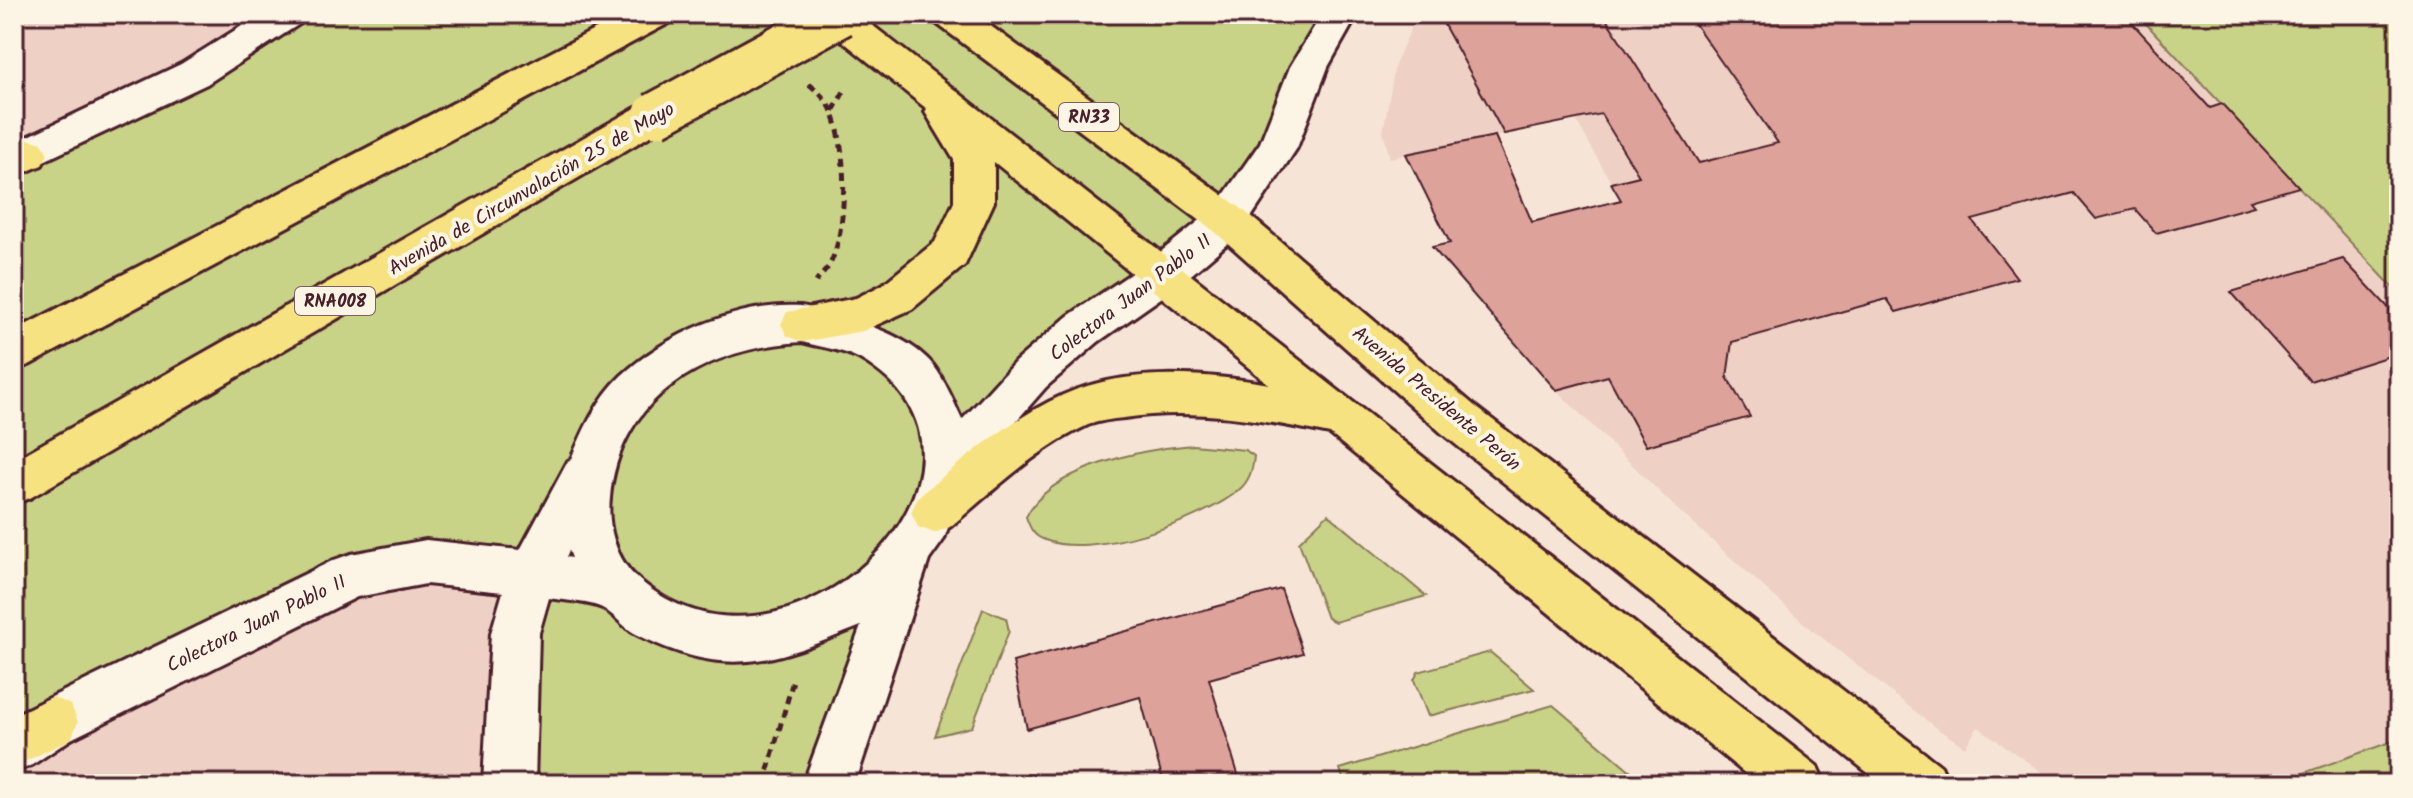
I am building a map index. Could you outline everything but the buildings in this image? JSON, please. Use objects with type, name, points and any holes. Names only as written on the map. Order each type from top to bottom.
[{"type":"main road","points":[[19,159],[194,74],[288,14]]},
{"type":"main road","points":[[14,352],[656,14]]},
{"type":"main road","points":[[833,14],[1799,784]]},
{"type":"main road","name":"Avenida de Circunvalación 25 de Mayo","points":[[14,484],[655,115],[841,14]]},
{"type":"main road","name":"Avenida Presidente Perón","points":[[949,14],[1228,220],[1460,421],[1923,784]]},
{"type":"main road","name":"Colectora Juan Pablo II","points":[[929,516],[980,430],[1031,374],[1083,329],[1163,274],[1228,220],[1277,148],[1309,67],[1340,14]]},
{"type":"main road","points":[[509,784],[515,633],[533,573],[610,423],[638,388],[674,359],[701,345],[759,326],[802,324],[863,314],[897,297],[950,253],[974,202],[974,159],[933,93]]},
{"type":"main road","points":[[802,324],[839,328],[872,341],[900,359],[923,383],[938,413],[945,446],[929,516],[829,784]]},
{"type":"main road","points":[[591,463],[584,506],[590,549],[610,587],[638,613],[675,631],[717,640],[762,639],[807,628],[847,610],[882,584],[929,516],[1016,448],[1081,408],[1151,393],[1210,395],[1236,396],[1342,418]]},
{"type":"main road","name":"Colectora Juan Pablo II","points":[[27,737],[351,576],[426,562],[533,573],[610,587]]},
{"type":"path","points":[[759,326],[806,294],[831,262],[843,184],[832,112],[821,94],[809,84]]},
{"type":"path","points":[[832,112],[846,88]]},
{"type":"path","points":[[764,784],[807,628]]},
{"type":"shaded area","points":[[14,14],[288,14],[14,160]]},
{"type":"shaded area","points":[[1417,14],[2137,14],[2399,294],[2399,739],[2273,784],[2050,784],[2040,771],[1978,727],[1965,747],[1936,728],[1806,625],[1679,511],[1556,390],[1432,247],[1620,199],[1576,120],[1390,158],[1383,132],[1395,65]]},
{"type":"shaded area","points":[[533,573],[509,784],[14,784],[14,747],[351,576]]},
{"type":"green space","points":[[288,14],[1340,14],[1277,148],[980,430],[829,784],[509,784],[532,573],[426,562],[14,747],[14,160]]},
{"type":"green space","points":[[2137,14],[2399,14],[2399,294]]},
{"type":"green space","points":[[1193,445],[1245,450],[1254,456],[1246,482],[1223,501],[1201,513],[1146,534],[1117,541],[1065,545],[1041,538],[1031,528],[1026,517],[1038,500],[1076,473],[1125,456]]},
{"type":"green space","points":[[1328,514],[1426,596],[1335,622],[1327,618],[1299,542]]},
{"type":"green space","points":[[983,609],[1006,618],[1009,631],[972,727],[935,736]]},
{"type":"green space","points":[[1490,652],[1534,689],[1428,716],[1414,680],[1418,672]]},
{"type":"green space","points":[[1553,705],[1646,784],[1345,784],[1340,769]]},
{"type":"green space","points":[[2399,739],[2399,784],[2273,784]]}]
